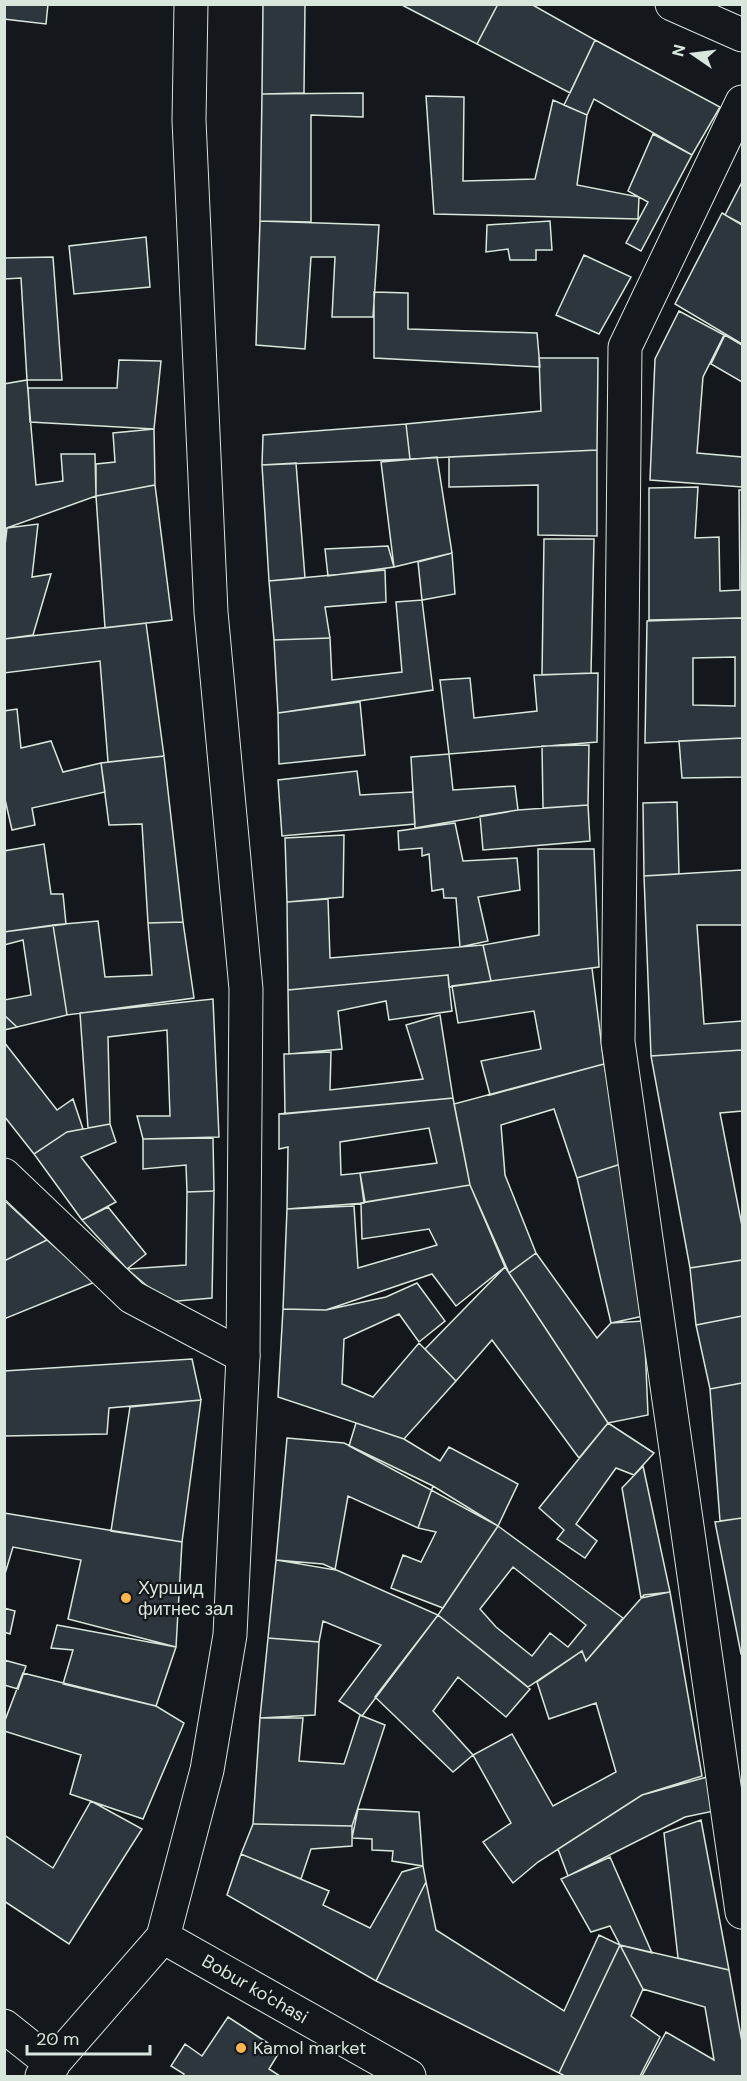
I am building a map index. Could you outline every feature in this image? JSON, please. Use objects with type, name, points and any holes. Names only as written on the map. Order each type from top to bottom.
[{"type":"street","points":[[4,2026],[47,2070],[163,1937],[207,1770],[230,1635],[243,1356],[246,989],[211,612],[189,120],[191,4]]},
{"type":"street","points":[[672,4],[742,35]]},
{"type":"street","points":[[742,102],[625,347],[618,1042],[742,1912]]},
{"type":"street","points":[[4,1175],[132,1297],[243,1356]]},
{"type":"street","name":"Bobur ko'chasi","points":[[163,1937],[409,2076]]},
{"type":"building","points":[[4,4],[48,4],[46,24],[4,19]]},
{"type":"building","points":[[263,4],[305,4],[304,93],[262,94]]},
{"type":"building","points":[[400,4],[498,4],[477,44]]},
{"type":"building","points":[[498,4],[531,4],[595,40],[570,93],[477,44]]},
{"type":"building","points":[[595,40],[720,107],[692,155],[594,99],[587,115],[564,105]]},
{"type":"building","points":[[363,93],[363,117],[311,115],[311,222],[260,221],[262,94]]},
{"type":"building","points":[[426,96],[464,97],[463,181],[535,179],[553,100],[587,115],[577,185],[639,197],[638,219],[434,214]]},
{"type":"building","points":[[653,134],[692,155],[641,251],[626,243],[648,202],[628,191]]},
{"type":"building","points":[[742,182],[742,224],[725,215]]},
{"type":"building","points":[[722,213],[742,225],[742,344],[675,304]]},
{"type":"building","points":[[260,221],[379,225],[373,317],[332,317],[335,257],[311,257],[305,349],[256,345]]},
{"type":"building","points":[[550,221],[552,250],[536,250],[536,260],[510,260],[508,249],[486,252],[487,225]]},
{"type":"building","points":[[146,237],[150,287],[74,294],[69,246]]},
{"type":"building","points":[[584,255],[631,277],[599,334],[556,315]]},
{"type":"building","points":[[53,257],[62,380],[27,380],[21,278],[4,279],[4,258]]},
{"type":"building","points":[[374,292],[408,293],[408,329],[537,333],[540,367],[374,358]]},
{"type":"building","points":[[679,311],[724,335],[703,377],[697,453],[742,457],[742,487],[650,480],[655,359]]},
{"type":"building","points":[[725,335],[742,345],[742,382],[711,364]]},
{"type":"building","points":[[539,358],[598,358],[597,450],[410,459],[406,424],[541,411]]},
{"type":"building","points":[[119,360],[161,361],[154,429],[30,422],[28,388],[117,388]]},
{"type":"building","points":[[27,380],[36,485],[63,481],[61,454],[95,454],[96,496],[4,529],[4,384]]},
{"type":"building","points":[[406,424],[410,459],[262,465],[263,435]]},
{"type":"building","points":[[154,429],[155,485],[96,496],[96,464],[115,462],[113,433]]},
{"type":"building","points":[[597,450],[597,536],[538,535],[538,485],[449,487],[449,457]]},
{"type":"building","points":[[437,457],[452,553],[394,567],[381,462]]},
{"type":"building","points":[[296,463],[305,578],[269,581],[262,465]]},
{"type":"building","points":[[155,485],[172,620],[105,628],[96,496]]},
{"type":"building","points":[[698,487],[695,538],[719,537],[720,591],[740,590],[739,490],[742,490],[742,618],[649,620],[649,488]]},
{"type":"building","points":[[38,524],[32,577],[51,574],[33,635],[4,639],[4,554],[7,528]]},
{"type":"building","points":[[544,539],[594,539],[591,673],[542,675]]},
{"type":"building","points":[[388,546],[394,567],[328,576],[325,549]]},
{"type":"building","points":[[452,553],[455,594],[422,600],[418,562]]},
{"type":"building","points":[[385,570],[386,602],[325,607],[330,638],[274,640],[269,581]]},
{"type":"building","points":[[422,600],[433,690],[278,713],[274,640],[330,638],[332,680],[402,672],[396,602]]},
{"type":"building","points":[[742,618],[742,738],[645,743],[647,621]],"holes":[[[735,657],[735,706],[693,705],[693,658]]]},
{"type":"building","points":[[146,623],[164,756],[108,762],[100,661],[4,673],[4,639]]},
{"type":"building","points":[[598,673],[597,742],[449,754],[440,680],[470,678],[474,718],[537,711],[534,675]]},
{"type":"building","points":[[360,702],[365,755],[279,764],[278,713]]},
{"type":"building","points":[[17,709],[21,748],[51,741],[63,772],[101,763],[105,792],[32,808],[35,825],[12,830],[4,795],[4,711]]},
{"type":"building","points":[[742,738],[742,777],[682,778],[679,741]]},
{"type":"building","points":[[589,745],[588,805],[543,808],[542,746]]},
{"type":"building","points":[[449,754],[453,790],[515,786],[518,810],[415,828],[411,757]]},
{"type":"building","points":[[164,756],[183,922],[148,923],[142,824],[109,825],[101,763]]},
{"type":"building","points":[[357,771],[360,795],[413,792],[415,824],[282,836],[278,780]]},
{"type":"building","points":[[677,802],[679,874],[644,876],[643,803]]},
{"type":"building","points":[[588,805],[590,841],[483,850],[480,816],[518,810]]},
{"type":"building","points":[[455,823],[463,861],[517,858],[520,890],[478,897],[488,941],[460,947],[456,898],[444,898],[443,889],[432,891],[429,854],[422,856],[422,848],[399,850],[398,831]]},
{"type":"building","points":[[344,835],[343,897],[287,902],[285,838]]},
{"type":"building","points":[[44,844],[51,894],[63,894],[66,924],[4,932],[4,851]]},
{"type":"building","points":[[538,849],[594,849],[599,967],[491,981],[483,945],[539,935]]},
{"type":"building","points":[[742,870],[742,925],[697,925],[704,1024],[742,1021],[742,1050],[651,1056],[644,876]]},
{"type":"building","points":[[328,899],[330,958],[483,945],[491,981],[449,987],[448,975],[288,990],[287,902]]},
{"type":"building","points":[[98,921],[105,977],[152,975],[148,923],[183,922],[194,998],[67,1015],[53,925]]},
{"type":"building","points":[[53,925],[67,1015],[17,1027],[4,1015],[4,1000],[31,995],[23,940],[4,945],[4,932]]},
{"type":"building","points":[[592,968],[604,1064],[490,1095],[481,1061],[541,1049],[534,1011],[458,1023],[452,986]]},
{"type":"building","points":[[448,975],[452,1011],[389,1020],[386,1001],[338,1011],[342,1049],[289,1054],[288,990]]},
{"type":"building","points":[[213,999],[219,1137],[143,1139],[137,1116],[170,1116],[167,1030],[108,1037],[110,1124],[88,1128],[80,1013]]},
{"type":"building","points":[[4,1015],[17,1027],[4,1030]]},
{"type":"building","points":[[440,1015],[453,1098],[285,1114],[284,1054],[331,1052],[330,1090],[423,1079],[406,1025]]},
{"type":"building","points":[[4,1042],[57,1110],[73,1099],[83,1129],[67,1132],[34,1154],[4,1116]]},
{"type":"building","points":[[742,1050],[742,1111],[720,1113],[742,1226],[742,1260],[690,1268],[651,1056]]},
{"type":"building","points":[[604,1064],[624,1163],[577,1178],[554,1109],[501,1125],[505,1175],[536,1253],[509,1273],[470,1185],[454,1104]]},
{"type":"building","points":[[453,1098],[470,1185],[365,1202],[360,1173],[364,1203],[287,1209],[288,1147],[279,1149],[279,1114]],"holes":[[[429,1128],[437,1163],[341,1175],[340,1142]]]},
{"type":"building","points":[[110,1124],[116,1142],[81,1157],[116,1202],[82,1220],[34,1154],[67,1132]]},
{"type":"building","points":[[213,1138],[214,1191],[187,1192],[186,1165],[143,1169],[143,1139]]},
{"type":"building","points":[[624,1163],[653,1314],[611,1323],[577,1178]]},
{"type":"building","points":[[470,1185],[505,1267],[456,1306],[432,1274],[326,1310],[283,1309],[287,1209],[354,1206],[358,1268],[437,1245],[429,1229],[362,1239],[361,1203]]},
{"type":"building","points":[[214,1191],[212,1298],[166,1302],[127,1269],[186,1265],[187,1192]]},
{"type":"building","points":[[4,1200],[47,1240],[4,1261]]},
{"type":"building","points":[[108,1207],[146,1254],[127,1269],[82,1220]]},
{"type":"building","points":[[47,1240],[95,1282],[4,1319],[4,1261]]},
{"type":"building","points":[[536,1253],[597,1338],[611,1323],[644,1321],[648,1415],[608,1423],[509,1273]]},
{"type":"building","points":[[742,1260],[742,1316],[696,1325],[690,1268]]},
{"type":"building","points":[[505,1267],[608,1423],[579,1458],[492,1340],[456,1381],[425,1349]]},
{"type":"building","points":[[417,1283],[445,1321],[419,1342],[399,1314],[344,1339],[342,1384],[373,1397],[419,1343],[456,1381],[404,1439],[278,1397],[283,1309],[326,1310],[386,1297]]},
{"type":"building","points":[[742,1316],[742,1383],[710,1389],[696,1325]]},
{"type":"building","points":[[192,1359],[201,1400],[109,1408],[107,1434],[4,1436],[4,1371]]},
{"type":"building","points":[[742,1383],[742,1518],[720,1521],[710,1389]]},
{"type":"building","points":[[201,1400],[182,1542],[111,1531],[130,1407]]},
{"type":"building","points":[[356,1423],[404,1439],[440,1461],[449,1447],[518,1484],[498,1526],[349,1446]]},
{"type":"building","points":[[608,1423],[654,1453],[634,1475],[616,1468],[576,1524],[597,1541],[585,1558],[557,1539],[564,1530],[539,1508]]},
{"type":"building","points":[[287,1438],[344,1443],[433,1486],[418,1528],[348,1496],[335,1570],[276,1560]]},
{"type":"building","points":[[643,1466],[670,1592],[641,1598],[622,1488]]},
{"type":"building","points":[[433,1486],[498,1526],[443,1608],[391,1588],[403,1555],[421,1562],[436,1532],[418,1528]]},
{"type":"building","name":"Хуршид фитнес зал","points":[[4,1513],[182,1542],[176,1647],[68,1619],[81,1560],[13,1547],[4,1577]]},
{"type":"building","points":[[742,1518],[742,1654],[741,1654],[715,1522]]},
{"type":"building","points":[[498,1526],[623,1618],[586,1661],[582,1651],[528,1687],[438,1615]],"holes":[[[513,1567],[586,1625],[568,1647],[550,1633],[532,1656],[496,1627],[480,1609]]]},
{"type":"building","points":[[276,1560],[323,1564],[438,1615],[362,1716],[339,1701],[381,1645],[323,1621],[319,1642],[268,1638]]},
{"type":"building","points":[[670,1592],[702,1776],[642,1795],[538,1862],[513,1883],[483,1842],[511,1823],[473,1755],[512,1734],[553,1806],[616,1772],[596,1703],[549,1719],[537,1682],[582,1651],[586,1661],[644,1595]]},
{"type":"building","points":[[4,1608],[15,1611],[10,1634],[4,1632]]},
{"type":"building","points":[[438,1615],[530,1689],[506,1717],[458,1677],[433,1711],[473,1755],[453,1772],[375,1697]]},
{"type":"building","points":[[57,1625],[176,1647],[156,1706],[63,1684],[73,1650],[51,1648]]},
{"type":"building","points":[[268,1638],[319,1642],[315,1715],[260,1718]]},
{"type":"building","points":[[4,1660],[26,1666],[18,1689],[4,1685]]},
{"type":"building","points":[[23,1673],[156,1706],[184,1723],[143,1819],[70,1794],[81,1755],[4,1731],[4,1723]]},
{"type":"building","points":[[360,1715],[385,1725],[352,1826],[253,1824],[260,1718],[303,1718],[299,1761],[344,1764]]},
{"type":"building","points":[[707,1777],[714,1811],[685,1817],[568,1876],[558,1849],[642,1795]]},
{"type":"building","points":[[91,1801],[142,1829],[69,1944],[4,1901],[4,1835],[53,1868]]},
{"type":"building","points":[[358,1809],[419,1812],[423,1866],[392,1861],[393,1851],[372,1850],[372,1839],[352,1838]]},
{"type":"building","points":[[701,1820],[729,1970],[678,1958],[664,1833]]},
{"type":"building","points":[[253,1824],[352,1826],[352,1846],[311,1849],[301,1879],[241,1854]]},
{"type":"building","points":[[241,1854],[329,1891],[323,1905],[370,1928],[402,1872],[423,1866],[426,1882],[376,1981],[227,1895]]},
{"type":"building","points":[[610,1857],[652,1953],[620,1945],[610,1926],[591,1932],[561,1879]]},
{"type":"building","points":[[426,1882],[436,1930],[564,2011],[599,1935],[620,1945],[559,2073],[376,1981]]},
{"type":"building","points":[[620,1945],[729,1970],[742,2042],[742,2076],[642,2076],[666,2032],[714,2060],[705,2007],[643,1989]]},
{"type":"building","points":[[620,1945],[643,1989],[631,2016],[660,2037],[640,2076],[565,2076],[559,2073]]},
{"type":"building","name":"Kamol market","points":[[228,2017],[280,2051],[269,2069],[280,2076],[183,2076],[184,2074],[171,2066],[185,2044],[202,2056]]},
{"type":"place","name":"Хуршид фитнес зал","points":[[126,1598]]},
{"type":"place","name":"Kamol market","points":[[241,2048]]}]
